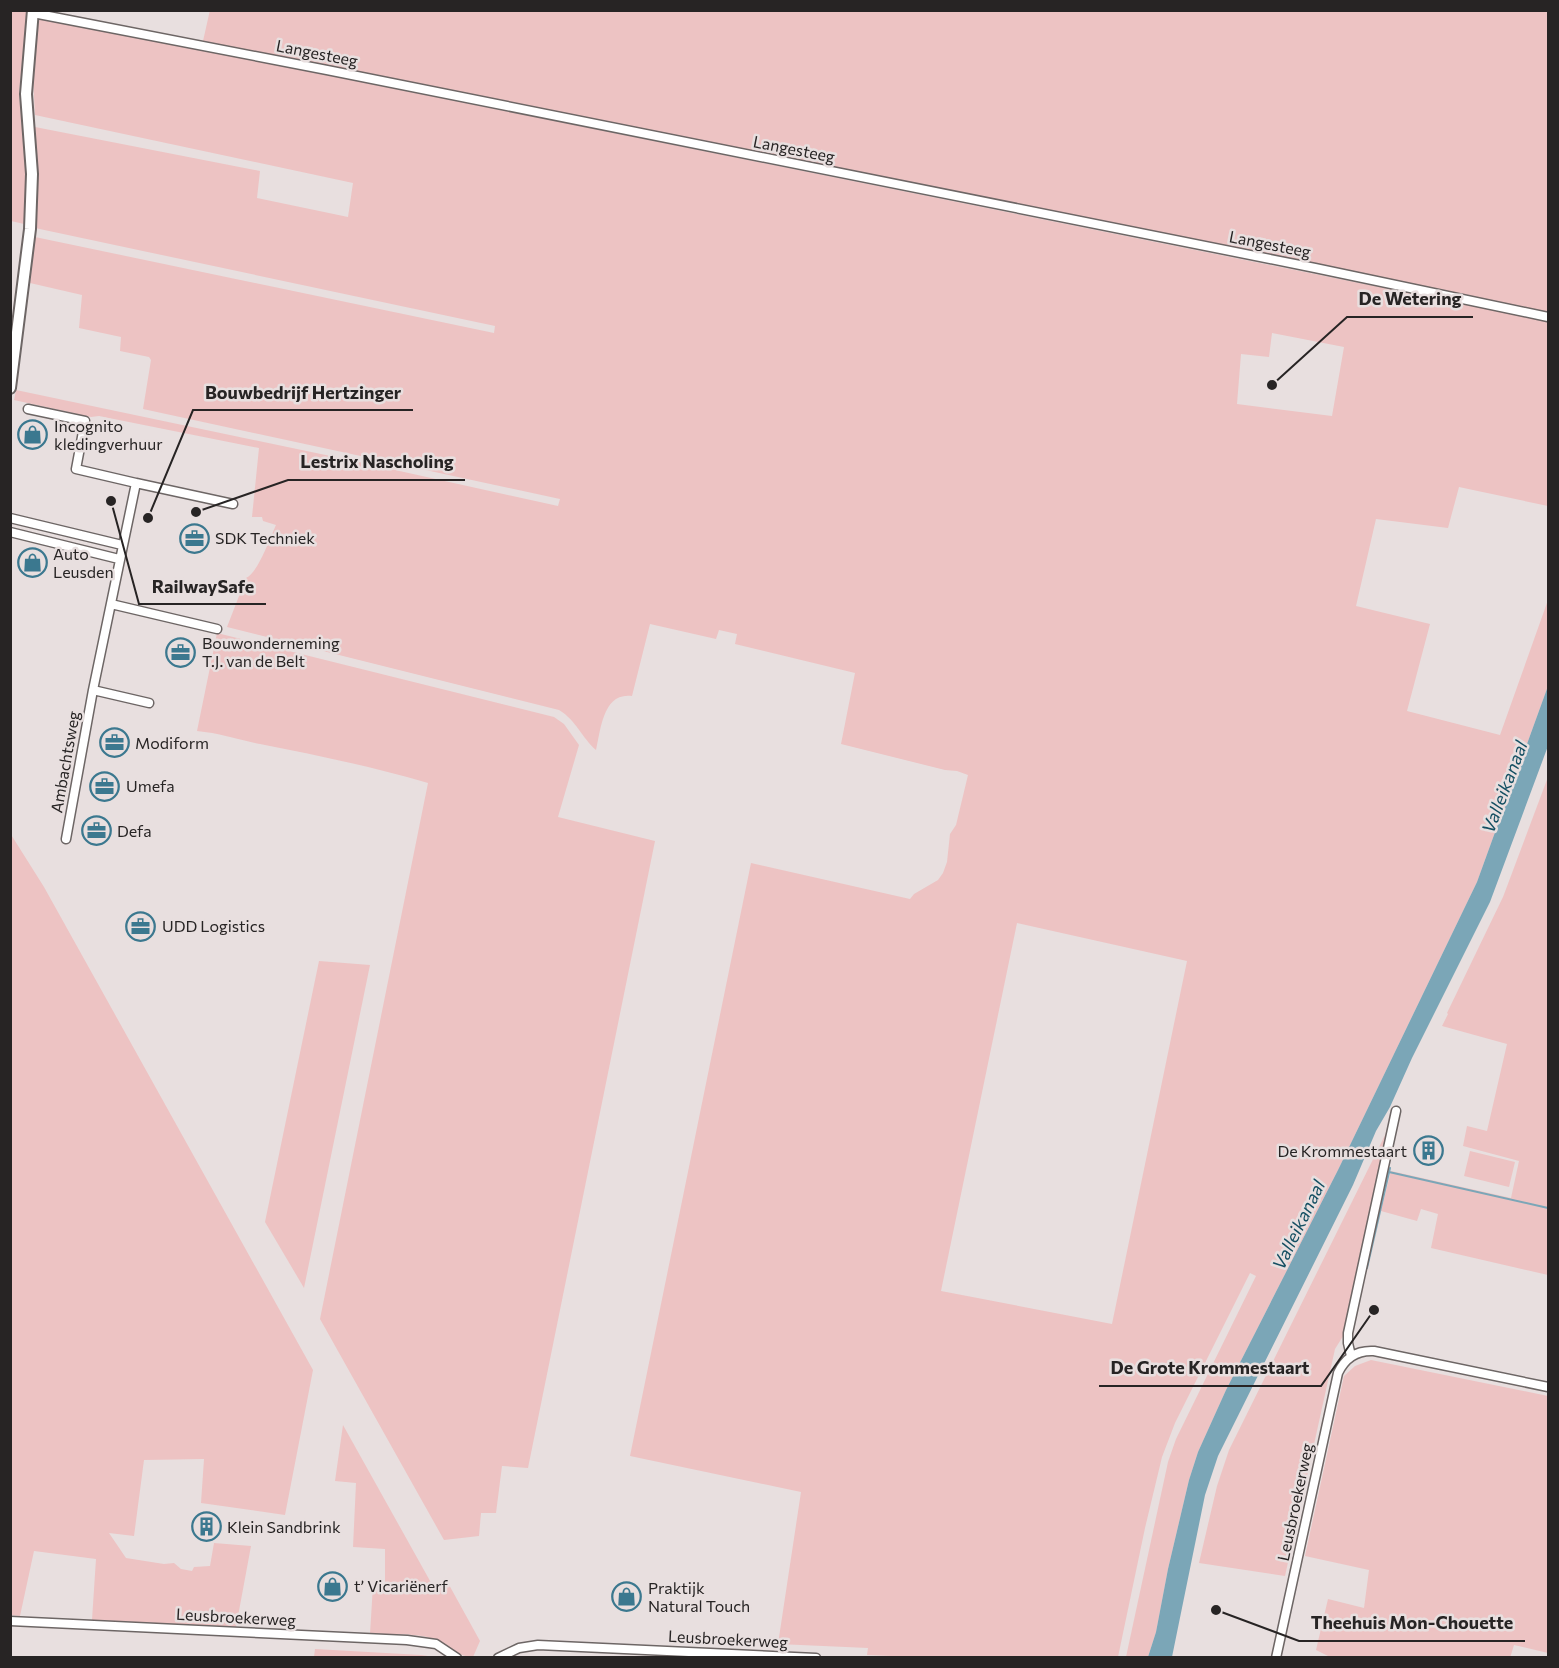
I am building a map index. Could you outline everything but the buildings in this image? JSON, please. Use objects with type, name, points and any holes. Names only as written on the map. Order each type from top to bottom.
[{"type":"street","name":"Langesteeg","points":[[33,12],[1315,268],[1548,317]]},
{"type":"street","points":[[10,388],[30,229],[32,174],[26,94],[33,12]]},
{"type":"street","points":[[28,409],[85,421],[76,469],[232,504]]},
{"type":"street","name":"Ambachtsweg","points":[[66,839],[93,690],[136,483]]},
{"type":"street","points":[[10,518],[122,545]]},
{"type":"street","points":[[10,532],[119,559]]},
{"type":"street","points":[[111,604],[217,629]]},
{"type":"street","name":"Ambachtsweg","points":[[93,690],[149,703]]},
{"type":"street","points":[[1394,1113],[1388,1154],[1348,1333],[1351,1356],[1364,1351],[1374,1351],[1548,1387]]},
{"type":"street","name":"Leusbroekerweg","points":[[1276,1658],[1338,1373],[1351,1356]]},
{"type":"street","name":"Leusbroekerweg","points":[[10,1621],[406,1640],[436,1644],[457,1658]]},
{"type":"street","name":"Leusbroekerweg","points":[[498,1658],[519,1648],[538,1645],[816,1658]]},
{"type":"shaded area","points":[[210,10],[1548,11],[1548,314],[203,41]]},
{"type":"shaded area","points":[[10,11],[28,11],[19,92],[26,177],[24,224],[11,221]]},
{"type":"shaded area","points":[[43,18],[1548,321],[1548,506],[1459,487],[1448,528],[1376,519],[1356,606],[1430,624],[1407,711],[1500,735],[1548,600],[1548,686],[1477,882],[1338,1170],[1226,1390],[1198,1452],[1189,1480],[1156,1632],[1148,1657],[1126,1657],[1168,1462],[1176,1439],[1256,1276],[1250,1273],[1175,1423],[1162,1457],[1118,1657],[914,1657],[867,1655],[868,1648],[778,1644],[801,1492],[630,1456],[751,863],[910,899],[914,894],[938,880],[943,873],[947,862],[950,834],[956,825],[968,775],[841,744],[855,673],[735,644],[737,634],[719,630],[716,639],[650,624],[632,696],[622,696],[609,706],[602,723],[596,750],[570,719],[559,710],[227,627],[246,578],[259,562],[276,525],[263,521],[262,517],[252,517],[259,448],[99,416],[91,417],[14,400],[16,390],[558,506],[560,499],[143,409],[151,360],[149,357],[120,351],[121,337],[79,328],[82,295],[30,283],[35,237],[494,333],[495,326],[35,228],[37,207],[35,127],[260,171],[257,198],[348,217],[353,183],[35,115],[33,79],[38,21]],"holes":[[[1272,333],[1344,347],[1332,416],[1237,404],[1241,354],[1269,357]],[[1017,923],[1187,961],[1112,1324],[941,1291]]]},
{"type":"shaded area","points":[[217,633],[554,717],[564,724],[579,745],[558,817],[655,841],[528,1468],[502,1466],[496,1513],[481,1513],[479,1536],[444,1540],[320,1319],[428,783],[345,762],[197,731]]},
{"type":"shaded area","points":[[1548,777],[1548,1275],[1431,1248],[1438,1214],[1421,1209],[1417,1221],[1381,1211],[1391,1171],[1511,1198],[1519,1161],[1463,1146],[1467,1126],[1487,1131],[1507,1044],[1442,1026],[1503,897]]},
{"type":"shaded area","points":[[10,833],[44,887],[313,1370],[285,1515],[201,1503],[204,1459],[144,1460],[134,1536],[109,1533],[126,1558],[164,1564],[174,1563],[181,1569],[192,1571],[194,1567],[210,1566],[214,1543],[251,1546],[236,1627],[92,1620],[96,1559],[34,1551],[20,1616],[11,1615]]},
{"type":"shaded area","points":[[319,961],[370,965],[304,1288],[265,1222]]},
{"type":"shaded area","points":[[1390,1125],[1345,1333],[1335,1349],[1285,1576],[1199,1563],[1217,1486],[1229,1450]]},
{"type":"shaded area","points":[[1470,1151],[1515,1162],[1509,1187],[1464,1176]]},
{"type":"shaded area","points":[[1371,1360],[1548,1396],[1548,1653],[1514,1645],[1510,1658],[1332,1658],[1316,1650],[1328,1599],[1364,1608],[1369,1570],[1305,1556],[1344,1376],[1355,1366]]},
{"type":"shaded area","points":[[343,1425],[434,1588],[448,1583],[480,1641],[473,1657],[461,1655],[427,1637],[370,1634],[373,1585],[385,1586],[385,1549],[353,1547],[356,1483],[335,1481]]},
{"type":"shaded area","points":[[315,1649],[421,1655],[435,1657],[314,1657]]},
{"type":"water","points":[[1548,686],[1548,746],[1490,902],[1218,1456],[1205,1495],[1172,1657],[1148,1657],[1156,1632],[1189,1480],[1198,1452],[1226,1390],[1338,1170],[1477,882]]},
{"type":"waterway","points":[[1367,1268],[1390,1168]]},
{"type":"waterway","points":[[1389,1172],[1548,1208]]},
{"type":"place","name":"De Wetering","points":[[1272,385]]},
{"type":"place","name":"Incognito kledingverhuur","points":[[33,435]]},
{"type":"place","name":"RailwaySafe","points":[[111,501]]},
{"type":"place","name":"Lestrix Nascholing","points":[[196,512]]},
{"type":"place","name":"Bouwbedrijf Hertzinger","points":[[148,518]]},
{"type":"place","name":"SDK Techniek","points":[[194,538]]},
{"type":"place","name":"Auto Leusden","points":[[32,563]]},
{"type":"place","name":"Bouwonderneming T.J. van de Belt","points":[[181,652]]},
{"type":"place","name":"Modiform","points":[[114,743]]},
{"type":"place","name":"Umefa","points":[[105,786]]},
{"type":"place","name":"Defa","points":[[96,831]]},
{"type":"place","name":"UDD Logistics","points":[[141,926]]},
{"type":"place","name":"De Krommestaart","points":[[1428,1151]]},
{"type":"place","name":"De Grote Krommestaart","points":[[1374,1310]]},
{"type":"place","name":"Klein Sandbrink","points":[[206,1527]]},
{"type":"place","name":"t’ Vicariënerf","points":[[333,1586]]},
{"type":"place","name":"Praktijk Natural Touch","points":[[627,1597]]},
{"type":"place","name":"Theehuis Mon-Chouette","points":[[1216,1610]]},
{"type":"water label","name":"Valleikanaal","points":[[1505,787]]},
{"type":"water label","name":"Valleikanaal","points":[[1299,1225]]}]
